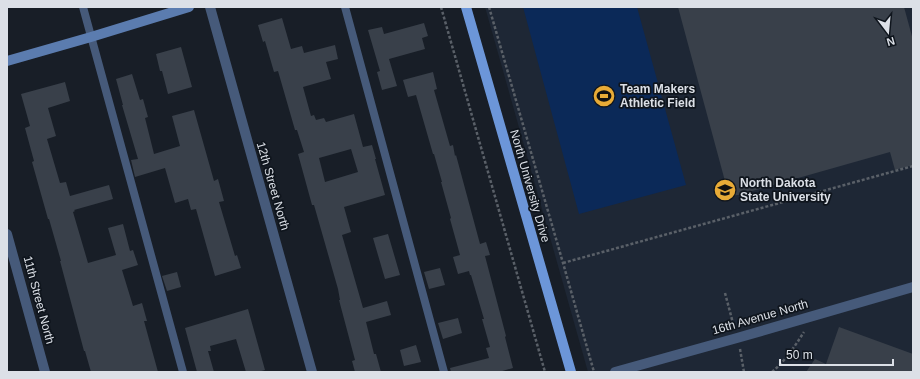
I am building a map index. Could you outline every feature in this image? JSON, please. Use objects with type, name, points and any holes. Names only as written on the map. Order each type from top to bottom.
[{"type":"main road","name":"North University Drive","points":[[466,7],[571,372]]},
{"type":"street","points":[[7,61],[189,7]]},
{"type":"street","name":"12th Street North","points":[[210,7],[312,372]]},
{"type":"street","name":"11th Street North","points":[[7,234],[45,372]]},
{"type":"street","name":"16th Avenue North","points":[[615,372],[913,287]]},
{"type":"lane","points":[[83,7],[183,372]]},
{"type":"lane","points":[[345,7],[444,372]]},
{"type":"path","points":[[441,7],[545,372]]},
{"type":"path","points":[[489,7],[594,372]]},
{"type":"path","points":[[563,263],[913,166]]},
{"type":"path","points":[[772,372],[780,365],[806,330]]},
{"type":"shaded area","name":"North Dakota State University","points":[[485,7],[913,7],[913,372],[588,372]]},
{"type":"shaded area","name":"Team Makers Athletic Field","points":[[523,7],[637,7],[686,185],[579,214]]},
{"type":"building","points":[[678,7],[904,7],[913,40],[913,165],[895,170],[890,152],[738,195],[729,196]]},
{"type":"building","points":[[282,18],[291,49],[302,46],[304,53],[335,45],[338,59],[326,62],[331,79],[303,87],[311,116],[314,115],[316,120],[324,118],[326,122],[354,114],[363,147],[372,145],[385,195],[344,207],[351,232],[342,235],[363,308],[387,301],[391,315],[366,322],[374,354],[376,354],[381,372],[355,372],[352,361],[355,360],[339,300],[338,289],[298,154],[304,152],[297,130],[295,130],[278,71],[274,72],[265,41],[263,42],[258,25]],"holes":[[[351,149],[358,172],[325,182],[319,158]]]},
{"type":"building","points":[[424,23],[428,36],[422,38],[425,49],[389,59],[397,86],[382,90],[377,72],[380,71],[368,30],[382,27],[384,34]]},
{"type":"building","points":[[181,47],[192,87],[168,94],[156,54]]},
{"type":"building","points":[[433,72],[437,89],[434,90],[450,146],[453,145],[455,156],[456,155],[480,244],[486,242],[490,255],[485,256],[513,368],[499,372],[451,372],[450,368],[489,358],[486,348],[490,347],[482,319],[484,319],[471,275],[469,271],[458,274],[453,257],[460,255],[442,182],[416,95],[408,97],[403,80]]},
{"type":"building","points":[[132,74],[140,100],[143,99],[148,117],[145,118],[154,154],[180,146],[172,116],[194,110],[214,181],[218,179],[224,201],[219,202],[235,256],[237,255],[241,268],[215,276],[196,209],[191,210],[188,199],[175,203],[165,168],[135,177],[131,160],[138,159],[116,79]]},
{"type":"building","points":[[65,82],[70,101],[48,108],[56,136],[47,139],[60,183],[66,182],[70,196],[109,185],[113,199],[74,210],[75,211],[73,212],[88,263],[116,255],[108,228],[123,224],[130,251],[133,250],[138,265],[122,270],[133,306],[142,303],[147,321],[144,321],[158,372],[91,372],[84,351],[61,261],[32,162],[34,161],[25,128],[30,126],[21,94]]},
{"type":"building","points":[[388,234],[400,275],[385,279],[373,238]]},
{"type":"building","points":[[440,268],[445,285],[429,289],[424,272]]},
{"type":"building","points":[[177,272],[181,287],[167,291],[162,276]]},
{"type":"building","points":[[248,309],[265,370],[258,372],[246,372],[236,339],[210,346],[211,351],[208,351],[214,372],[197,372],[185,328]]},
{"type":"building","points":[[458,318],[462,333],[443,339],[438,323]]},
{"type":"building","points":[[839,327],[913,354],[913,372],[806,372],[815,359],[826,364]]},
{"type":"building","points":[[416,345],[421,362],[404,366],[400,350]]},
{"type":"place","name":"Team Makers Athletic Field","points":[[604,96]]},
{"type":"place","name":"North Dakota State University","points":[[725,190]]}]
